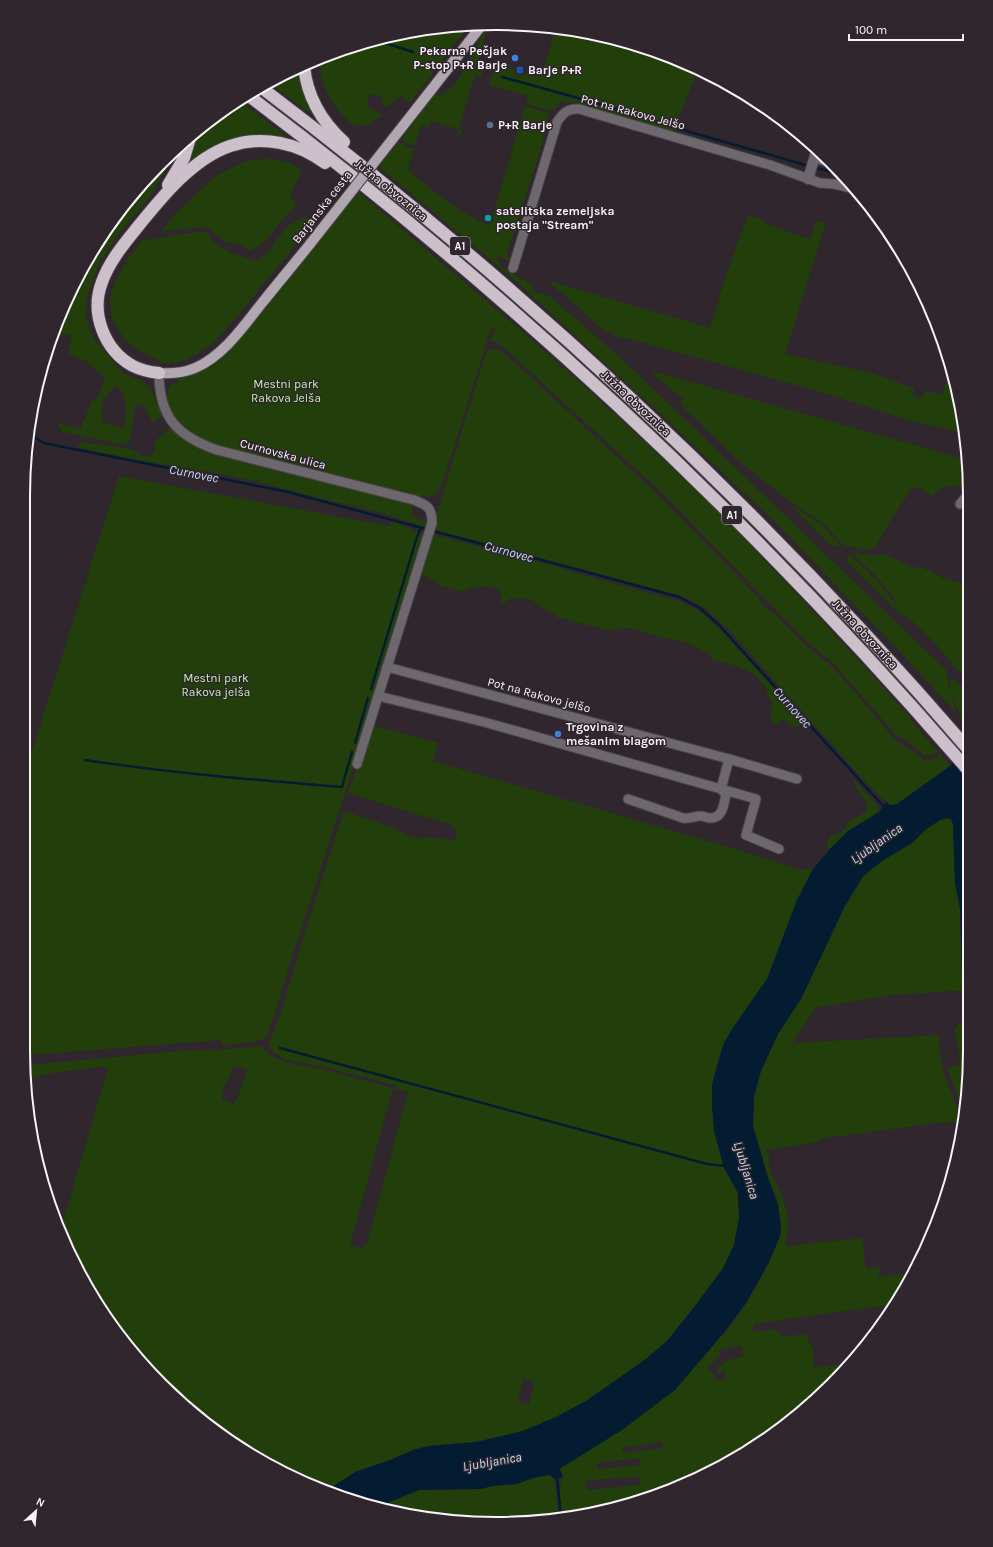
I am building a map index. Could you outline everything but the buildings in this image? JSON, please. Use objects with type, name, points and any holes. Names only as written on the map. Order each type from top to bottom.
[{"type":"highway","points":[[305,72],[306,83],[317,111],[333,132],[359,155],[373,174]]},
{"type":"highway","name":"Južna obvoznica","points":[[265,91],[373,174],[504,284],[653,418],[741,504],[819,584],[963,743]]},
{"type":"highway","name":"Južna obvoznica","points":[[253,99],[370,190],[464,267],[530,325],[672,456],[810,595],[921,716],[963,764]]},
{"type":"highway","points":[[156,204],[192,169],[212,154],[231,145],[251,141],[274,141],[296,147],[315,156],[344,177],[370,190]]},
{"type":"highway","points":[[159,373],[134,366],[117,353],[101,328],[98,304],[102,282],[110,264],[156,204],[180,165],[186,149]]},
{"type":"main road","name":"Barjanska cesta","points":[[159,373],[175,374],[191,370],[206,362],[215,355],[250,318],[478,31]]},
{"type":"street","name":"Pot na Rakovo Jelšo","points":[[512,268],[554,130],[560,116],[568,110],[579,109],[742,156],[813,164]]},
{"type":"street","points":[[813,164],[820,183],[834,184],[845,187]]},
{"type":"street","name":"Curnovska ulica","points":[[159,373],[160,396],[168,417],[182,433],[197,442],[217,450],[414,500],[423,503],[429,508],[432,514],[432,523],[387,667]]},
{"type":"street","points":[[960,504],[963,500]]},
{"type":"street","points":[[357,764],[387,667]]},
{"type":"street","name":"Pot na Rakovo jelšo","points":[[387,667],[729,759],[797,779]]},
{"type":"street","points":[[378,696],[484,722],[756,800],[746,835],[779,849]]},
{"type":"street","points":[[721,789],[729,759]]},
{"type":"street","points":[[628,799],[682,818],[688,819],[699,816],[710,818],[721,814],[726,794],[721,789]]},
{"type":"green space","points":[[488,30],[486,33],[479,59],[485,63],[481,77],[475,75],[459,130],[462,131],[461,135],[457,135],[458,129],[431,121],[429,127],[421,126],[415,146],[405,142],[401,139],[435,95],[442,95],[455,84],[484,31]]},
{"type":"green space","points":[[465,31],[410,103],[401,96],[387,107],[383,105],[381,96],[371,94],[367,101],[369,108],[378,111],[381,116],[365,126],[355,125],[348,121],[331,98],[321,75],[320,65],[376,46],[405,39]]},
{"type":"green space","points":[[554,34],[588,39],[617,46],[646,55],[696,75],[673,132],[582,106],[577,103],[560,101],[554,110],[550,109],[550,111],[526,103],[528,96],[489,85],[495,64],[538,77],[542,74]]},
{"type":"green space","points":[[301,73],[314,113],[313,115],[274,86]]},
{"type":"green space","points":[[244,104],[286,136],[286,138],[255,135],[183,170],[195,142],[213,126]]},
{"type":"green space","points":[[525,106],[549,114],[544,138],[518,222],[507,251],[509,262],[500,256],[497,260],[505,269],[531,284],[534,292],[548,295],[621,358],[946,670],[950,689],[950,681],[952,679],[961,685],[963,684],[963,726],[952,695],[956,713],[905,657],[774,521],[510,276],[379,167],[398,142],[414,149],[408,170],[459,209],[490,225]]},
{"type":"green space","points":[[269,158],[291,163],[302,170],[292,190],[291,198],[297,203],[280,222],[268,239],[261,244],[250,251],[240,244],[226,242],[205,227],[161,231],[177,212],[217,175],[246,161]]},
{"type":"green space","points":[[168,166],[149,198],[125,226],[100,261],[87,296],[86,318],[94,339],[123,373],[143,381],[151,390],[163,416],[153,423],[143,405],[136,404],[129,443],[119,444],[64,432],[59,429],[59,423],[80,429],[88,412],[91,401],[96,400],[106,379],[86,361],[69,354],[71,335],[60,334],[78,290],[92,263],[126,213]],"holes":[[[117,385],[123,395],[126,405],[124,428],[102,422],[103,405],[108,394]]]},
{"type":"green space","name":"Mestni park Rakova Jelša","points":[[358,192],[567,371],[689,484],[774,570],[829,629],[911,718],[910,719],[938,752],[925,756],[904,739],[895,734],[832,662],[806,641],[661,492],[500,344],[491,342],[495,330],[491,328],[444,479],[438,492],[434,495],[426,497],[407,493],[254,453],[251,455],[218,446],[196,437],[178,424],[168,403],[167,396],[170,385],[179,382],[178,379],[205,369],[227,353]]},
{"type":"green space","points":[[748,215],[760,218],[766,224],[810,239],[816,221],[826,223],[785,354],[872,373],[914,388],[913,396],[923,398],[924,390],[942,395],[947,378],[958,432],[907,420],[828,394],[615,336],[612,333],[604,331],[566,296],[551,285],[552,282],[710,328],[725,278]]},
{"type":"green space","points":[[305,217],[315,221],[235,319],[211,345],[186,360],[167,364],[137,350],[123,337],[116,326],[111,315],[110,301],[112,291],[126,262],[142,240],[206,232],[217,245],[232,253],[256,261],[269,252],[276,240],[289,225]]},
{"type":"green space","points":[[492,349],[498,349],[520,367],[657,494],[759,598],[764,608],[774,613],[805,645],[828,663],[842,677],[896,741],[924,760],[935,759],[940,754],[950,766],[897,804],[890,805],[874,791],[729,630],[706,609],[692,600],[682,596],[432,529],[485,355]]},
{"type":"green space","points":[[656,372],[961,458],[963,486],[942,488],[932,496],[924,492],[921,488],[912,488],[874,549],[865,550],[849,546],[845,547],[822,522],[799,508],[739,461],[683,407],[681,400],[685,398],[681,397],[653,374]]},
{"type":"green space","points":[[169,429],[196,445],[412,504],[412,516],[429,523],[427,528],[380,513],[248,480],[117,456],[78,447],[80,442],[113,446],[132,450],[146,457],[152,455],[155,448],[155,441]]},
{"type":"green space","name":"Mestni park Rakova jelša","points":[[119,476],[389,526],[392,521],[411,529],[411,531],[425,533],[386,665],[267,1036],[263,1039],[238,1044],[220,1045],[222,1040],[30,1055],[30,758]]},
{"type":"green space","points":[[790,505],[821,524],[842,547],[828,543]]},
{"type":"green space","points":[[431,534],[558,567],[682,602],[702,613],[724,634],[775,689],[777,696],[801,722],[797,728],[783,720],[776,724],[773,723],[770,714],[773,704],[767,694],[765,686],[754,674],[736,666],[711,659],[709,654],[685,642],[655,636],[630,628],[615,629],[611,631],[556,617],[556,614],[545,610],[532,600],[511,598],[504,603],[500,601],[501,594],[496,588],[485,586],[471,588],[464,592],[440,586],[438,583],[420,573]]},
{"type":"green space","points":[[852,553],[887,555],[914,568],[919,566],[937,574],[942,578],[963,584],[963,673],[957,670],[921,629],[911,620],[899,613],[848,563],[846,559],[849,554],[881,586],[897,605],[891,593]]},
{"type":"green space","points":[[372,725],[438,743],[433,761],[802,870],[808,868],[813,869],[797,900],[767,979],[732,1029],[723,1045],[717,1064],[712,1085],[712,1107],[724,1168],[738,1193],[739,1218],[733,1250],[723,1268],[695,1306],[667,1341],[646,1359],[586,1401],[556,1417],[523,1431],[505,1436],[476,1442],[428,1446],[413,1450],[355,1472],[333,1487],[290,1469],[263,1455],[213,1421],[167,1380],[126,1334],[92,1284],[78,1257],[63,1221],[108,1068],[101,1067],[59,1072],[31,1077],[30,1065],[192,1050],[218,1050],[260,1046],[275,1058],[285,1062],[321,1069],[393,1088],[350,1245],[364,1249],[365,1244],[367,1244],[408,1092],[395,1089],[395,1085],[321,1066],[287,1060],[274,1053],[270,1048],[269,1043],[279,1018],[344,811],[392,827],[409,836],[421,839],[429,837],[452,840],[456,839],[456,831],[452,825],[348,793]],"holes":[[[234,1066],[247,1070],[234,1104],[222,1099],[223,1090]],[[523,1378],[534,1381],[529,1404],[518,1402]]]},
{"type":"green space","points":[[851,776],[880,809],[879,812],[848,831],[830,849],[827,846],[829,837],[841,832],[851,820],[866,812],[866,802]]},
{"type":"green space","points":[[947,818],[951,819],[953,824],[955,883],[960,908],[963,991],[892,995],[815,1008],[793,1043],[939,1035],[940,1055],[945,1077],[959,1113],[958,1120],[954,1122],[936,1123],[819,1139],[818,1142],[766,1150],[769,1157],[772,1174],[784,1202],[788,1217],[786,1240],[787,1246],[862,1238],[866,1268],[880,1267],[878,1277],[906,1274],[901,1284],[887,1305],[754,1324],[753,1332],[774,1329],[780,1332],[781,1337],[805,1334],[813,1349],[814,1367],[841,1365],[804,1401],[780,1421],[730,1455],[703,1469],[646,1492],[588,1508],[562,1512],[560,1487],[563,1477],[560,1468],[576,1459],[675,1390],[733,1323],[758,1284],[774,1251],[780,1236],[781,1227],[775,1193],[769,1181],[753,1126],[754,1096],[761,1071],[778,1034],[801,999],[844,908],[864,876],[888,856],[912,843],[925,830],[940,820]],"holes":[[[742,1346],[743,1356],[728,1360],[716,1370],[717,1373],[725,1372],[726,1379],[716,1380],[714,1375],[707,1368],[720,1356],[719,1349]],[[662,1442],[663,1448],[623,1453],[622,1448]],[[640,1458],[641,1465],[597,1469],[597,1463]],[[640,1477],[639,1485],[588,1490],[585,1485],[586,1481],[590,1480]]]},
{"type":"green space","points":[[963,1021],[963,1050],[960,1102],[947,1068],[960,1064],[955,1030]]},
{"type":"green space","points":[[550,1475],[554,1479],[558,1513],[527,1516],[466,1516],[436,1513],[387,1504],[419,1490],[480,1489],[493,1486],[517,1484],[533,1478]]},
{"type":"water","name":"Ljubljanica","points":[[963,752],[963,984],[960,908],[955,883],[953,824],[951,819],[947,818],[940,820],[925,830],[912,843],[882,861],[863,876],[845,906],[801,999],[778,1034],[761,1071],[754,1096],[753,1126],[769,1181],[778,1204],[781,1227],[780,1236],[769,1262],[746,1303],[726,1330],[675,1390],[622,1430],[561,1468],[560,1470],[563,1477],[554,1479],[550,1475],[533,1478],[517,1484],[493,1486],[480,1489],[419,1490],[386,1503],[333,1487],[355,1472],[413,1450],[428,1446],[476,1442],[523,1431],[556,1417],[586,1401],[646,1359],[667,1341],[723,1268],[734,1245],[739,1218],[738,1193],[724,1168],[714,1131],[712,1107],[712,1085],[723,1045],[732,1029],[767,979],[797,900],[813,869],[848,831],[879,812],[886,802],[890,805],[897,804],[950,766]]},
{"type":"waterway","points":[[387,43],[413,52]]},
{"type":"waterway","points":[[502,77],[614,108],[690,132],[809,166]]},
{"type":"waterway","points":[[814,167],[831,172]]},
{"type":"waterway","name":"Curnovec","points":[[34,437],[44,443],[288,492],[679,597],[700,608],[719,625],[885,808]]},
{"type":"waterway","points":[[371,689],[421,528]]},
{"type":"waterway","points":[[355,743],[368,698]]},
{"type":"waterway","points":[[85,760],[245,779],[342,787],[352,752]]},
{"type":"waterway","points":[[280,1048],[707,1164],[726,1166]]},
{"type":"waterway","points":[[557,1476],[560,1512]]},
{"type":"place","name":"Pekarna Pečjak P-stop P+R Barje","points":[[515,58]]},
{"type":"place","name":"Barje P+R","points":[[520,70]]},
{"type":"place","name":"P+R Barje","points":[[490,125]]},
{"type":"place","name":"satelitska zemeljska postaja \"Stream\"","points":[[488,218]]},
{"type":"place","name":"Trgovina z mešanim blagom","points":[[558,734]]}]
